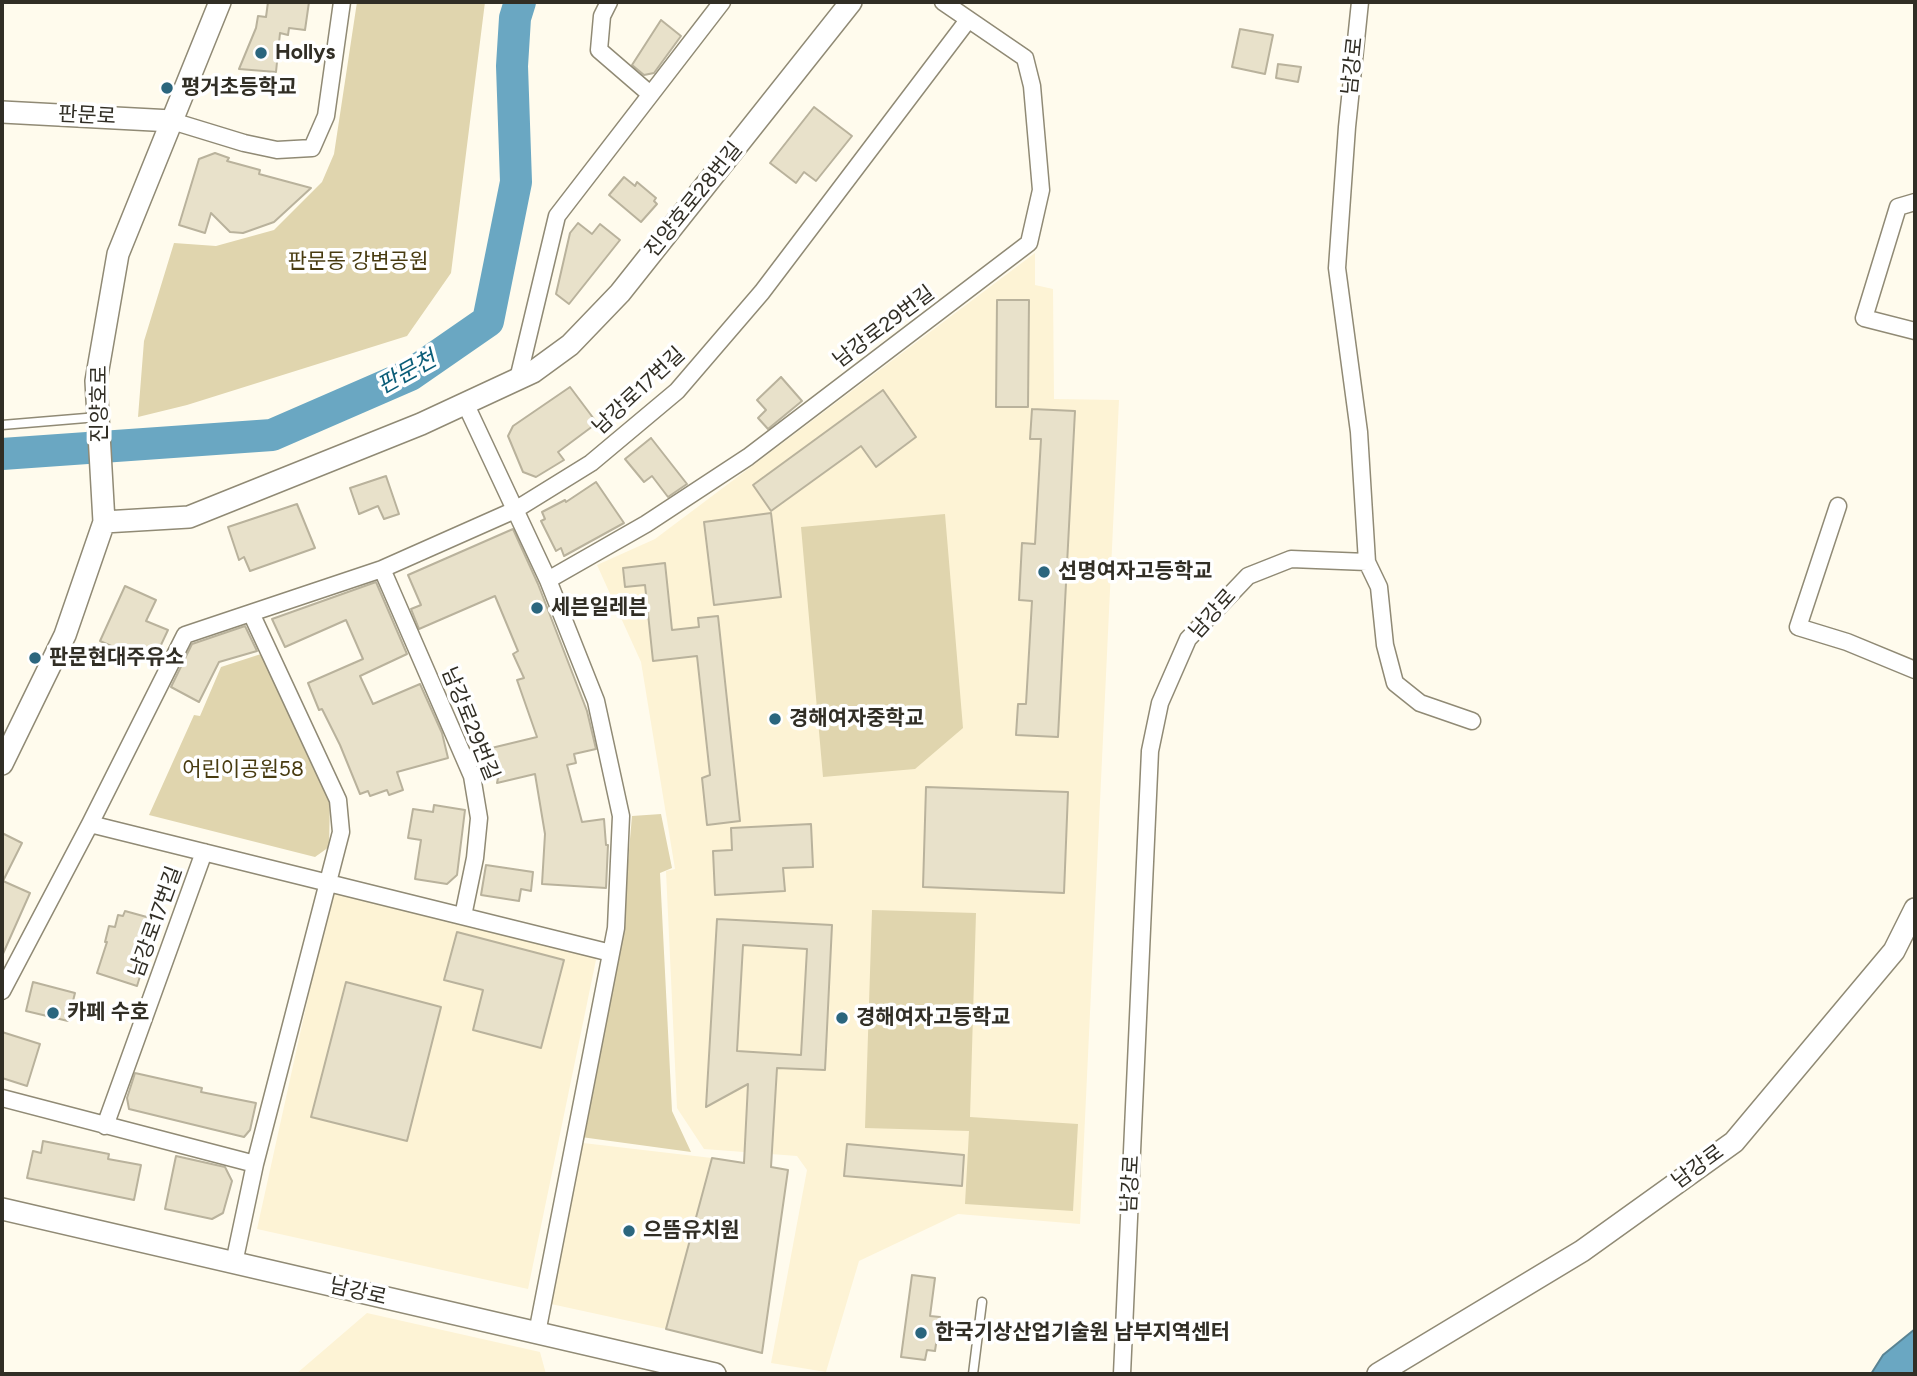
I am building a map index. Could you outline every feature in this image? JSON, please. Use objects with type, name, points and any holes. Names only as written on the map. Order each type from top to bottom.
[{"type":"street","name":"진양호로","points":[[2,764],[7,740],[65,635],[104,512],[96,381],[118,254],[219,2]]},
{"type":"street","points":[[172,121],[277,150],[312,148],[326,116],[342,2]]},
{"type":"street","points":[[609,2],[602,16],[599,50],[650,94]]},
{"type":"street","points":[[518,379],[556,216],[722,2]]},
{"type":"street","name":"진양호로28번길","points":[[104,512],[189,517],[466,405],[533,372],[570,345],[620,293],[851,2]]},
{"type":"street","name":"남강로29번길","points":[[548,579],[646,524],[748,457],[1029,243],[1041,190],[1032,86],[1025,58],[943,2]]},
{"type":"street","name":"남강로","points":[[1122,1374],[1150,751],[1160,703],[1188,639],[1248,576],[1291,559],[1367,562],[1359,432],[1337,268],[1347,127],[1360,2]]},
{"type":"street","name":"남강로17번길","points":[[2,991],[185,635],[382,569],[515,510],[591,463],[677,391],[762,292],[968,20]]},
{"type":"street","name":"판문로","points":[[2,112],[172,121]]},
{"type":"street","points":[[1915,202],[1898,208],[1864,318],[1915,331]]},
{"type":"street","points":[[466,405],[548,579],[596,701],[621,816],[616,928],[537,1333]]},
{"type":"street","points":[[1838,506],[1798,627],[1847,642],[1915,670]]},
{"type":"street","points":[[1367,562],[1379,587],[1385,645],[1395,683],[1420,702],[1472,721]]},
{"type":"street","name":"남강로29번길","points":[[382,569],[472,776],[479,818],[475,858],[463,916]]},
{"type":"street","points":[[234,1263],[256,1164],[341,832],[338,800],[251,613]]},
{"type":"street","name":"남강로17번길","points":[[90,824],[463,916]]},
{"type":"street","name":"남강로17번길","points":[[105,1126],[204,852]]},
{"type":"street","name":"남강로","points":[[1378,1374],[1582,1251],[1734,1142],[1894,951],[1915,909]]},
{"type":"street","points":[[463,916],[611,953]]},
{"type":"street","points":[[2,1098],[256,1164]]},
{"type":"street","name":"남강로","points":[[2,1209],[715,1374]]},
{"type":"lane","points":[[2,425],[97,416]]},
{"type":"lane","points":[[973,1374],[982,1302]]},
{"type":"shaded area","points":[[1035,253],[1035,285],[1053,289],[1054,399],[1119,400],[1080,1224],[958,1214],[859,1261],[826,1372],[771,1363],[807,1170],[797,1156],[704,1149],[677,1108],[666,871],[675,869],[641,662],[597,565],[655,539]]},
{"type":"shaded area","points":[[332,889],[597,955],[528,1289],[257,1229]]},
{"type":"shaded area","name":"으뜸유치원","points":[[583,1143],[712,1158],[666,1329],[551,1304]]},
{"type":"shaded area","points":[[367,1313],[540,1352],[546,1374],[296,1374]]},
{"type":"green space","name":"판문동 강변공원","points":[[357,2],[485,2],[451,273],[407,336],[187,405],[138,417],[144,341],[174,243],[216,246],[274,230],[322,182],[334,154]]},
{"type":"green space","points":[[945,514],[963,728],[915,769],[823,777],[801,527]]},
{"type":"green space","name":"어린이공원58","points":[[264,653],[330,799],[329,847],[315,857],[149,815],[194,715],[200,716],[221,667]]},
{"type":"green space","points":[[661,814],[672,868],[660,873],[672,1111],[691,1152],[581,1137],[620,954],[632,816]]},
{"type":"green space","points":[[872,910],[976,913],[970,1117],[1078,1124],[1073,1211],[965,1204],[969,1131],[865,1128]]},
{"type":"water","points":[[1915,1329],[1915,1374],[1871,1374],[1883,1355]]},
{"type":"building","points":[[268,2],[309,2],[305,30],[289,28],[288,35],[280,33],[276,72],[239,69],[256,28],[258,16],[266,17]]},
{"type":"building","points":[[661,20],[681,36],[654,73],[644,75],[632,65]]},
{"type":"building","points":[[1240,29],[1273,35],[1265,74],[1232,67]]},
{"type":"building","points":[[1278,64],[1301,67],[1298,82],[1276,78]]},
{"type":"building","points":[[814,107],[852,136],[816,181],[804,172],[796,183],[770,163]]},
{"type":"building","points":[[215,153],[229,158],[227,161],[260,170],[259,174],[311,188],[274,222],[243,233],[230,232],[211,213],[205,233],[179,225],[199,159]]},
{"type":"building","points":[[624,177],[635,186],[637,182],[656,198],[654,201],[657,204],[641,222],[609,195]]},
{"type":"building","points":[[578,223],[592,234],[600,224],[620,240],[569,304],[556,294],[570,233]]},
{"type":"building","points":[[997,300],[1029,300],[1028,407],[996,407]]},
{"type":"building","points":[[781,377],[802,401],[768,429],[758,418],[766,410],[757,400]]},
{"type":"building","points":[[570,387],[597,423],[558,452],[564,460],[536,477],[523,472],[508,436],[513,426]]},
{"type":"building","points":[[883,390],[916,437],[876,467],[861,446],[771,511],[753,485]]},
{"type":"building","name":"선명여자고등학교","points":[[1032,409],[1075,411],[1058,737],[1016,735],[1018,704],[1026,704],[1032,601],[1019,600],[1022,543],[1035,544],[1041,439],[1030,439]]},
{"type":"building","points":[[651,438],[687,484],[668,497],[652,476],[644,482],[625,459]]},
{"type":"building","points":[[386,476],[399,514],[384,519],[378,506],[359,514],[350,488]]},
{"type":"building","points":[[596,482],[624,523],[564,556],[561,548],[556,551],[541,521],[545,519],[542,512],[565,500],[566,502]]},
{"type":"building","points":[[297,504],[315,548],[250,571],[244,557],[239,560],[228,527]]},
{"type":"building","points":[[771,513],[781,597],[714,605],[704,522]]},
{"type":"building","points":[[513,529],[538,584],[587,711],[596,749],[574,754],[576,763],[567,765],[582,822],[604,819],[608,845],[606,888],[542,884],[545,834],[535,774],[497,783],[498,778],[485,776],[479,751],[537,737],[517,680],[524,678],[513,654],[518,651],[495,596],[419,629],[411,609],[421,605],[408,575]]},
{"type":"building","name":"경해여자중학교","points":[[665,563],[672,630],[699,627],[698,618],[718,616],[740,821],[707,825],[702,778],[710,775],[697,656],[653,661],[645,585],[625,587],[623,568]]},
{"type":"building","points":[[376,582],[407,654],[360,676],[373,704],[420,684],[442,733],[448,758],[397,772],[403,790],[389,795],[387,790],[370,796],[368,791],[360,794],[340,745],[322,709],[319,710],[308,683],[363,659],[346,620],[285,647],[272,619]]},
{"type":"building","points":[[125,586],[156,600],[146,621],[168,630],[152,664],[100,641]]},
{"type":"building","points":[[245,626],[257,651],[219,662],[199,702],[171,687],[192,644]]},
{"type":"building","points":[[926,787],[1068,792],[1064,893],[923,887]]},
{"type":"building","points":[[434,805],[465,810],[457,875],[447,884],[415,879],[421,840],[408,838],[413,809],[433,812]]},
{"type":"building","points":[[811,824],[813,867],[783,868],[785,891],[715,895],[713,851],[732,850],[731,828]]},
{"type":"building","points":[[2,833],[22,843],[3,881],[30,893],[2,956]]},
{"type":"building","points":[[486,865],[533,872],[531,891],[521,889],[519,901],[481,895]]},
{"type":"building","points":[[125,911],[154,919],[137,986],[97,973],[109,926],[115,927],[118,915],[123,916]]},
{"type":"building","points":[[717,919],[832,925],[825,1070],[777,1068],[771,1167],[788,1170],[762,1353],[666,1329],[712,1158],[744,1163],[748,1084],[706,1107]],"holes":[[[743,945],[807,949],[801,1055],[737,1051]]]},
{"type":"building","points":[[457,932],[564,960],[541,1048],[473,1030],[483,990],[444,980]]},
{"type":"building","points":[[33,982],[75,993],[68,1021],[26,1011]]},
{"type":"building","points":[[346,982],[441,1007],[407,1141],[311,1117]]},
{"type":"building","points":[[2,1032],[40,1044],[27,1086],[2,1078]]},
{"type":"building","points":[[135,1073],[202,1088],[201,1092],[256,1103],[250,1130],[244,1137],[129,1109],[127,1098]]},
{"type":"building","points":[[43,1141],[109,1154],[108,1159],[141,1165],[134,1200],[27,1178],[33,1151],[41,1153]]},
{"type":"building","points":[[847,1144],[964,1155],[962,1186],[844,1176]]},
{"type":"building","points":[[176,1156],[225,1167],[232,1181],[223,1213],[212,1219],[165,1209]]},
{"type":"building","name":"한국기상산업기술원 남부지역센터","points":[[912,1275],[935,1278],[930,1316],[940,1317],[935,1351],[927,1350],[925,1360],[901,1357]]},
{"type":"waterway","name":"판문천","points":[[2,454],[272,435],[410,375],[488,321],[516,182],[512,66],[515,18],[520,2]]},
{"type":"place","name":"Hollys","points":[[261,53]]},
{"type":"place","name":"평거초등학교","points":[[167,88]]},
{"type":"place","name":"선명여자고등학교","points":[[1044,572]]},
{"type":"place","name":"세븐일레븐","points":[[537,608]]},
{"type":"place","name":"판문현대주유소","points":[[35,658]]},
{"type":"place","name":"경해여자중학교","points":[[775,719]]},
{"type":"place","name":"카페 수호","points":[[53,1013]]},
{"type":"place","name":"경해여자고등학교","points":[[842,1018]]},
{"type":"place","name":"으뜸유치원","points":[[629,1231]]},
{"type":"place","name":"한국기상산업기술원 남부지역센터","points":[[921,1333]]}]
